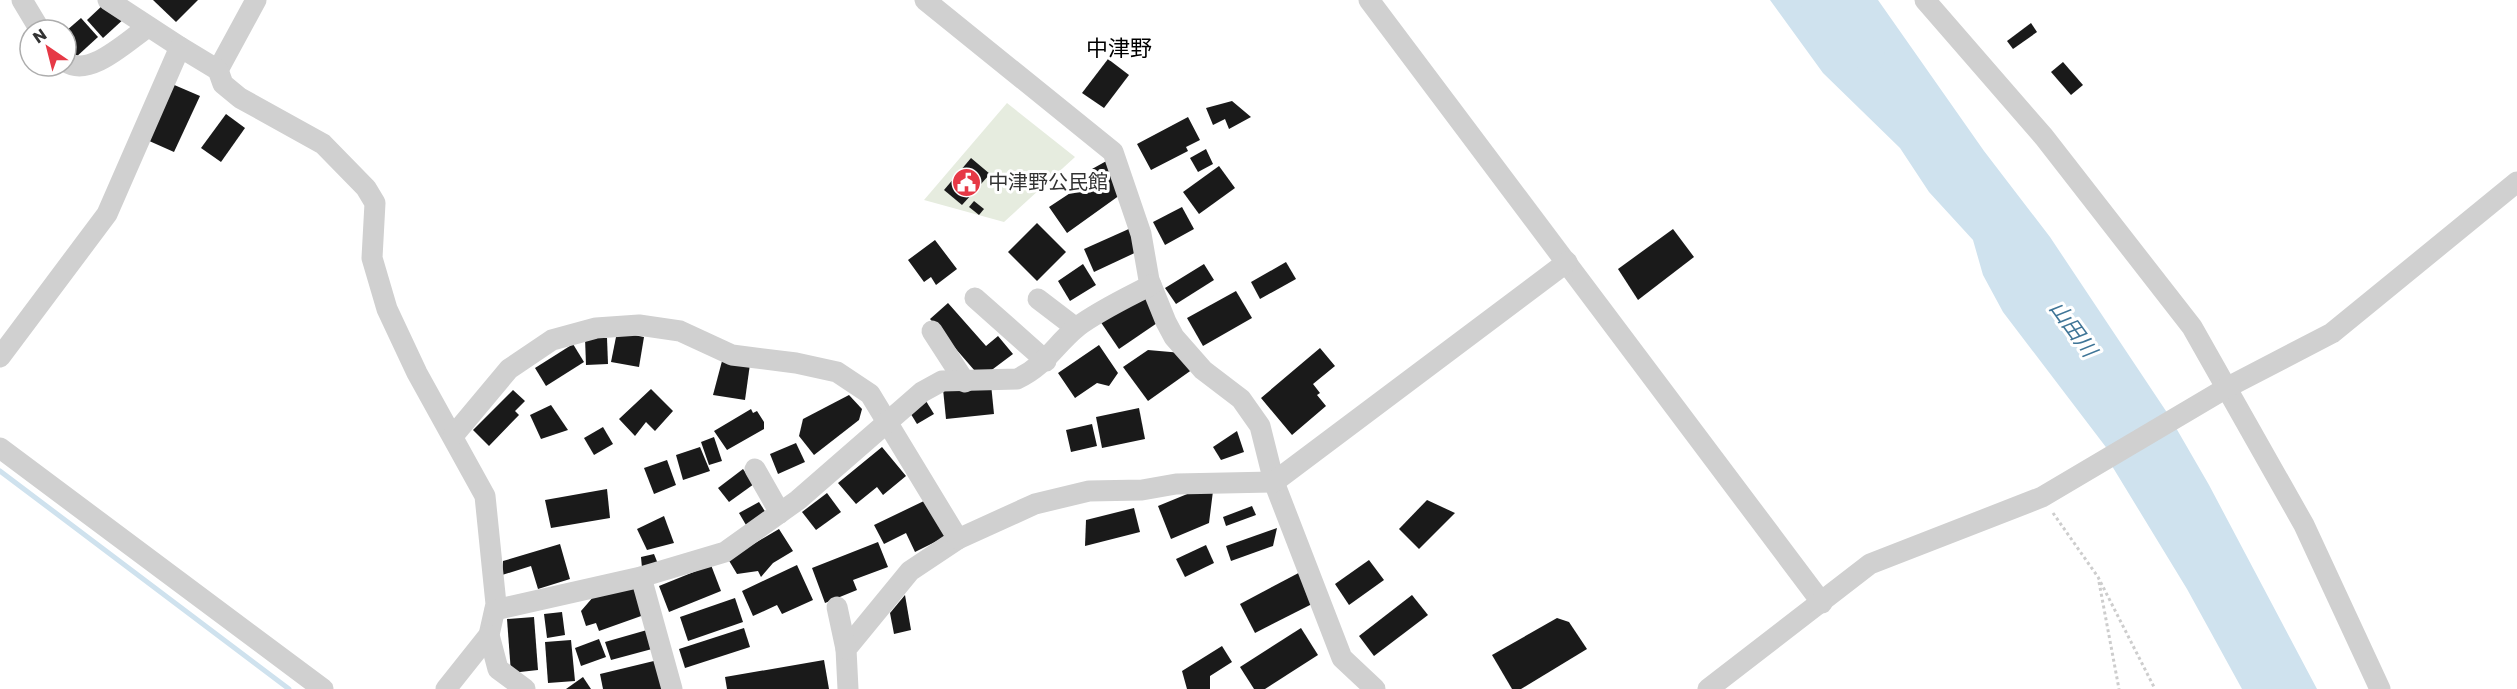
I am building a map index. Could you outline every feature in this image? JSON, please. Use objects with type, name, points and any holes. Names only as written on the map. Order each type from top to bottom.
[{"type":"street","points":[[22,0],[33,18]]},
{"type":"street","points":[[108,0],[218,70],[224,84],[240,98],[323,144],[366,188],[375,204],[372,258],[387,309],[485,496],[495,610],[489,635],[446,689]]},
{"type":"street","points":[[218,70],[256,0]]},
{"type":"street","points":[[925,0],[1113,152],[1142,234],[1151,285],[1174,337],[1203,370],[1241,399],[1260,426],[1274,482],[1342,658],[1375,689]]},
{"type":"street","points":[[1369,0],[1822,603]]},
{"type":"street","points":[[1925,0],[2044,137],[2192,327],[2220,393],[2304,525],[2380,689]]},
{"type":"street","points":[[78,68],[92,65],[148,27]]},
{"type":"street","points":[[0,357],[107,214],[180,47]]},
{"type":"street","points":[[1708,689],[1870,564],[2042,497],[2220,393],[2332,333],[2517,182]]},
{"type":"street","points":[[846,650],[910,571],[958,539],[1035,504],[1089,491],[1142,490],[1176,484],[1274,482],[1567,262]]},
{"type":"street","points":[[495,610],[641,577],[725,552],[780,513],[922,392],[942,381],[1017,379],[1046,361],[1076,328],[1104,309],[1151,285]]},
{"type":"street","points":[[975,298],[1046,361]]},
{"type":"street","points":[[1038,299],[1076,328]]},
{"type":"street","points":[[453,436],[509,369],[552,340],[596,328],[639,326],[680,332],[732,356],[796,363],[837,372],[870,394],[958,539]]},
{"type":"street","points":[[932,332],[965,382]]},
{"type":"street","points":[[0,448],[323,689]]},
{"type":"street","points":[[755,469],[780,513]]},
{"type":"street","points":[[641,577],[672,689]]},
{"type":"street","points":[[837,607],[846,650],[848,689]]},
{"type":"street","points":[[489,635],[498,669],[525,689]]},
{"type":"path","points":[[2042,497],[2098,577],[2155,689]]},
{"type":"path","points":[[2098,577],[2119,689]]},
{"type":"shaded area","points":[[1007,103],[1075,157],[1004,222],[924,200]]},
{"type":"water","points":[[1770,0],[1807,0],[1825,18],[1838,24],[1827,0],[1878,0],[1984,151],[2050,237],[2168,414],[2209,485],[2317,689],[2242,689],[2187,589],[2112,466],[2118,463],[2003,312],[1983,275],[1973,240],[1929,192],[1900,148],[1823,73]]},
{"type":"building","points":[[153,0],[198,0],[176,22]]},
{"type":"building","points":[[104,4],[126,17],[103,38],[87,20]]},
{"type":"building","points":[[81,18],[98,37],[78,55],[78,21]]},
{"type":"building","points":[[2031,23],[2037,32],[2013,49],[2007,41]]},
{"type":"building","points":[[1108,59],[1129,75],[1104,108],[1082,93]]},
{"type":"building","points":[[2063,62],[2083,85],[2071,95],[2051,72]]},
{"type":"building","points":[[172,84],[200,96],[174,152],[147,140]]},
{"type":"building","points":[[1232,101],[1251,117],[1229,129],[1225,119],[1213,125],[1206,108]]},
{"type":"building","points":[[226,114],[245,128],[221,162],[201,148]]},
{"type":"building","points":[[1188,117],[1200,140],[1186,147],[1188,151],[1151,170],[1137,144]]},
{"type":"building","points":[[1206,149],[1213,164],[1198,172],[1190,158]]},
{"type":"building","name":"中津野公民館","points":[[971,158],[990,174],[962,205],[944,190]]},
{"type":"building","points":[[1110,159],[1120,195],[1067,233],[1049,207],[1096,176],[1092,169]]},
{"type":"building","points":[[1219,166],[1235,188],[1199,214],[1183,192]]},
{"type":"building","points":[[974,201],[984,209],[979,215],[969,207]]},
{"type":"building","points":[[1182,207],[1194,229],[1165,245],[1153,222]]},
{"type":"building","points":[[1037,223],[1066,252],[1037,281],[1008,252]]},
{"type":"building","points":[[1131,228],[1141,250],[1094,272],[1084,249]]},
{"type":"building","points":[[1673,229],[1694,257],[1638,300],[1618,269]]},
{"type":"building","points":[[935,240],[957,269],[936,285],[931,277],[924,282],[908,260]]},
{"type":"building","points":[[1286,262],[1296,279],[1260,299],[1251,282]]},
{"type":"building","points":[[1083,264],[1096,285],[1070,301],[1058,281]]},
{"type":"building","points":[[1204,264],[1214,280],[1176,304],[1165,288]]},
{"type":"building","points":[[1144,291],[1163,319],[1119,349],[1100,321]]},
{"type":"building","points":[[1236,291],[1252,318],[1203,346],[1187,318]]},
{"type":"building","points":[[948,303],[986,346],[998,336],[1013,354],[981,378],[930,319]]},
{"type":"building","points":[[617,332],[644,337],[639,367],[611,362]]},
{"type":"building","points":[[585,338],[607,338],[608,364],[586,365]]},
{"type":"building","points":[[573,344],[584,362],[546,386],[535,368]]},
{"type":"building","points":[[1099,345],[1118,373],[1109,386],[1097,383],[1075,398],[1058,373]]},
{"type":"building","points":[[1320,348],[1335,366],[1313,384],[1320,393],[1317,395],[1326,406],[1292,435],[1261,398]]},
{"type":"building","points":[[1148,350],[1182,353],[1193,369],[1148,401],[1123,367]]},
{"type":"building","points":[[722,361],[750,364],[745,400],[713,395]]},
{"type":"building","points":[[991,384],[994,414],[946,419],[943,389]]},
{"type":"building","points":[[651,389],[673,411],[655,431],[646,422],[635,436],[619,419]]},
{"type":"building","points":[[513,390],[525,401],[515,411],[519,415],[489,446],[473,430]]},
{"type":"building","points":[[849,395],[862,409],[859,420],[814,455],[799,436],[803,419]]},
{"type":"building","points":[[926,401],[934,414],[917,424],[909,411]]},
{"type":"building","points":[[551,405],[568,430],[541,439],[530,415]]},
{"type":"building","points":[[1139,408],[1145,439],[1102,448],[1096,417]]},
{"type":"building","points":[[751,409],[753,413],[757,411],[764,422],[764,429],[727,450],[714,431]]},
{"type":"building","points":[[1092,424],[1097,446],[1071,452],[1066,430]]},
{"type":"building","points":[[603,427],[613,444],[594,455],[584,438]]},
{"type":"building","points":[[1237,431],[1244,452],[1221,460],[1213,447]]},
{"type":"building","points":[[714,437],[722,461],[709,465],[701,442]]},
{"type":"building","points":[[796,443],[805,462],[778,474],[770,454]]},
{"type":"building","points":[[700,447],[710,471],[683,480],[676,455]]},
{"type":"building","points":[[882,447],[906,476],[883,495],[877,487],[856,504],[838,483]]},
{"type":"building","points":[[667,460],[676,485],[654,494],[644,468]]},
{"type":"building","points":[[743,469],[754,484],[729,502],[718,488]]},
{"type":"building","points":[[1214,483],[1209,523],[1171,539],[1158,506]]},
{"type":"building","points":[[607,489],[610,518],[551,528],[545,500]]},
{"type":"building","points":[[827,493],[841,512],[816,530],[802,512]]},
{"type":"building","points":[[926,500],[945,537],[915,552],[906,533],[884,544],[874,525]]},
{"type":"building","points":[[1427,500],[1455,513],[1419,549],[1399,529]]},
{"type":"building","points":[[759,502],[766,513],[746,525],[739,513]]},
{"type":"building","points":[[1252,506],[1256,515],[1226,526],[1223,517]]},
{"type":"building","points":[[1134,508],[1140,532],[1085,546],[1086,520]]},
{"type":"building","points":[[664,516],[674,543],[647,550],[637,529]]},
{"type":"building","points":[[1277,528],[1273,546],[1231,561],[1226,546]]},
{"type":"building","points":[[779,529],[793,551],[773,563],[761,577],[758,571],[737,574],[728,559]]},
{"type":"building","points":[[878,542],[888,567],[853,580],[857,590],[825,603],[812,568]]},
{"type":"building","points":[[560,544],[570,579],[538,589],[531,566],[502,575],[503,561]]},
{"type":"building","points":[[1206,545],[1214,563],[1185,577],[1176,559]]},
{"type":"building","points":[[654,554],[658,564],[642,568],[641,557]]},
{"type":"building","points":[[1369,560],[1384,580],[1349,605],[1335,584]]},
{"type":"building","points":[[711,565],[721,591],[669,612],[659,586]]},
{"type":"building","points":[[797,565],[813,600],[782,614],[777,605],[753,616],[742,591]]},
{"type":"building","points":[[1308,568],[1312,604],[1255,633],[1240,604]]},
{"type":"building","points":[[633,583],[644,615],[599,631],[596,623],[586,626],[581,611],[594,596]]},
{"type":"building","points":[[905,595],[911,630],[894,634],[890,613]]},
{"type":"building","points":[[1412,595],[1428,615],[1374,656],[1359,636]]},
{"type":"building","points":[[735,598],[743,622],[688,641],[680,617]]},
{"type":"building","points":[[562,612],[565,635],[547,638],[544,614]]},
{"type":"building","points":[[534,617],[538,670],[511,673],[507,619]]},
{"type":"building","points":[[1557,618],[1569,622],[1587,649],[1521,689],[1512,689],[1492,655]]},
{"type":"building","points":[[744,628],[750,647],[685,668],[679,649]]},
{"type":"building","points":[[1301,628],[1318,655],[1265,689],[1254,689],[1240,667]]},
{"type":"building","points":[[647,630],[652,649],[611,660],[605,642]]},
{"type":"building","points":[[599,639],[606,657],[581,666],[575,648]]},
{"type":"building","points":[[571,640],[575,681],[548,683],[545,642]]},
{"type":"building","points":[[1222,646],[1232,662],[1210,676],[1210,689],[1187,689],[1182,671]]},
{"type":"building","points":[[658,660],[665,689],[603,689],[600,674]]},
{"type":"building","points":[[824,660],[829,689],[727,689],[725,677]]},
{"type":"building","points":[[583,677],[591,689],[566,689]]},
{"type":"waterway","name":"山田川","points":[[1816,0],[1869,56]]},
{"type":"waterway","points":[[0,471],[289,689]]},
{"type":"place","name":"中津野公民館","points":[[967,182]]},
{"type":"district","name":"中津野","points":[[1119,48]]}]
